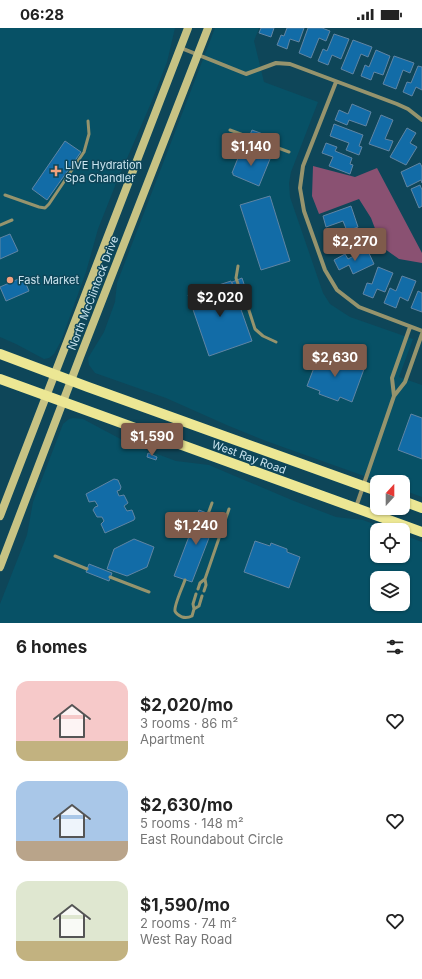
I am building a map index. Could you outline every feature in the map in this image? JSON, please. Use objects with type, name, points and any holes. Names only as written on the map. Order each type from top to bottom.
[{"type":"main road","name":"North McClintock Drive","points":[[0,516],[188,28]]},
{"type":"main road","name":"North McClintock Drive","points":[[0,567],[208,28]]},
{"type":"main road","name":"West Ray Road","points":[[0,354],[370,488]]},
{"type":"main road","name":"West Ray Road","points":[[0,379],[422,532]]},
{"type":"main road","points":[[410,504],[422,508]]},
{"type":"street","points":[[181,48],[246,74],[276,63],[290,64],[397,104],[408,109],[422,120]]},
{"type":"street","points":[[336,82],[303,166],[300,188],[304,211],[325,270],[337,290],[359,307],[422,333],[405,382],[394,396],[355,508]]},
{"type":"street","points":[[394,396],[392,378],[410,327]]},
{"type":"lane","points":[[5,195],[45,208],[84,152],[89,134],[88,121]]},
{"type":"lane","points":[[230,130],[289,152]]},
{"type":"lane","points":[[0,225],[12,220]]},
{"type":"lane","points":[[238,266],[236,278],[241,293],[246,301],[255,329],[263,336],[276,342]]},
{"type":"lane","points":[[208,514],[212,503]]},
{"type":"lane","points":[[204,591],[206,585],[205,579],[230,509]]},
{"type":"lane","points":[[55,556],[87,569]]},
{"type":"lane","points":[[110,577],[149,592]]},
{"type":"lane","points":[[198,589],[200,583],[205,579]]},
{"type":"lane","points":[[185,580],[175,611],[181,617],[188,618],[192,616],[196,594]]},
{"type":"lane","points":[[194,609],[198,606],[202,596]]},
{"type":"shaded area","points":[[0,28],[175,28],[167,62],[98,229],[86,272],[61,341],[54,354],[49,358],[44,359],[0,337]]},
{"type":"shaded area","points":[[215,28],[259,28],[254,41],[264,82],[318,102],[291,172],[289,183],[290,197],[323,293],[330,304],[350,317],[413,339],[399,377],[422,385],[422,497],[410,493],[410,475],[370,475],[370,478],[266,441],[166,398],[95,373],[89,365],[88,358],[104,332],[115,302],[117,283]]},
{"type":"shaded area","points":[[313,166],[355,177],[377,168],[422,253],[422,263],[399,259],[382,247],[371,218],[359,199],[319,214],[312,196]]},
{"type":"shaded area","points":[[73,418],[83,419],[130,444],[176,461],[209,465],[336,517],[363,520],[371,523],[370,563],[410,563],[410,538],[422,542],[422,623],[0,623],[0,604],[27,535],[33,502],[63,424],[69,419]]},
{"type":"building","points":[[261,28],[274,28],[271,37],[259,33]]},
{"type":"building","points":[[287,28],[304,28],[299,42],[290,39],[287,49],[277,45],[281,35],[284,36]]},
{"type":"building","points":[[308,28],[322,28],[330,31],[326,41],[319,38],[311,58],[299,53]]},
{"type":"building","points":[[334,34],[349,39],[341,59],[332,55],[328,65],[318,61],[323,49],[327,51]]},
{"type":"building","points":[[353,40],[372,47],[368,57],[361,54],[353,74],[341,69]]},
{"type":"building","points":[[376,50],[390,56],[383,75],[374,72],[371,80],[361,76],[365,65],[369,67]]},
{"type":"building","points":[[394,56],[414,63],[410,73],[403,70],[396,89],[383,84]]},
{"type":"building","points":[[418,66],[422,67],[422,90],[416,87],[412,96],[403,92],[407,82],[411,83]]},
{"type":"building","points":[[352,104],[371,112],[366,126],[349,120],[347,125],[335,120],[339,110],[348,114]]},
{"type":"building","points":[[381,115],[393,120],[385,139],[393,141],[389,151],[369,144]]},
{"type":"building","points":[[334,124],[363,135],[359,146],[362,147],[359,155],[346,150],[349,143],[330,136]]},
{"type":"building","points":[[407,128],[416,133],[410,143],[417,147],[406,165],[390,157]]},
{"type":"building","points":[[252,130],[263,134],[256,153],[244,149]]},
{"type":"building","points":[[65,141],[81,152],[47,200],[32,189]]},
{"type":"building","points":[[326,143],[337,147],[335,151],[352,158],[350,164],[353,165],[350,174],[329,166],[333,157],[322,153]]},
{"type":"building","points":[[242,148],[270,159],[259,186],[233,175],[232,173]]},
{"type":"building","points":[[420,163],[422,167],[422,183],[421,180],[407,187],[401,172]]},
{"type":"building","points":[[420,185],[422,190],[422,206],[419,208],[411,189]]},
{"type":"building","points":[[270,196],[290,261],[261,270],[240,205]]},
{"type":"building","points":[[351,206],[358,227],[347,231],[343,221],[326,227],[323,216]]},
{"type":"building","points":[[356,230],[362,246],[345,253],[341,243],[331,247],[327,236],[338,232],[340,237]]},
{"type":"building","points":[[10,234],[18,251],[0,259],[0,238]]},
{"type":"building","points":[[367,249],[374,264],[353,274],[349,265],[339,270],[334,260],[345,254],[348,259]]},
{"type":"building","points":[[378,267],[393,273],[385,292],[377,289],[373,298],[363,294],[367,283],[372,284]]},
{"type":"building","points":[[402,276],[416,281],[408,301],[400,297],[396,308],[384,303],[390,288],[396,291]]},
{"type":"building","points":[[23,277],[29,291],[6,301],[0,287]]},
{"type":"building","points":[[242,278],[245,287],[235,291],[232,282]]},
{"type":"building","points":[[231,281],[252,341],[209,356],[188,295]]},
{"type":"building","points":[[418,291],[422,293],[422,312],[411,308]]},
{"type":"building","points":[[320,352],[364,369],[352,402],[340,397],[338,401],[319,394],[320,391],[307,386]]},
{"type":"building","points":[[411,414],[422,418],[422,459],[398,450]]},
{"type":"building","points":[[148,453],[157,457],[156,460],[147,457]]},
{"type":"building","points":[[114,479],[118,480],[121,487],[120,490],[117,491],[119,496],[124,495],[128,503],[124,506],[127,511],[132,510],[135,518],[134,520],[105,533],[101,524],[104,521],[102,517],[97,517],[93,510],[98,506],[95,501],[89,502],[86,494]]},
{"type":"building","points":[[199,510],[217,517],[192,582],[174,576]]},
{"type":"building","points":[[134,539],[154,547],[147,567],[127,576],[107,569],[114,549]]},
{"type":"building","points":[[255,541],[270,546],[271,543],[287,549],[287,552],[300,557],[289,588],[244,572]]},
{"type":"building","points":[[89,564],[112,573],[109,581],[86,572]]},
{"type":"place","name":"LIVE Hydration Spa Chandler","points":[[56,171]]},
{"type":"place","name":"Fast Market","points":[[10,280]]}]
